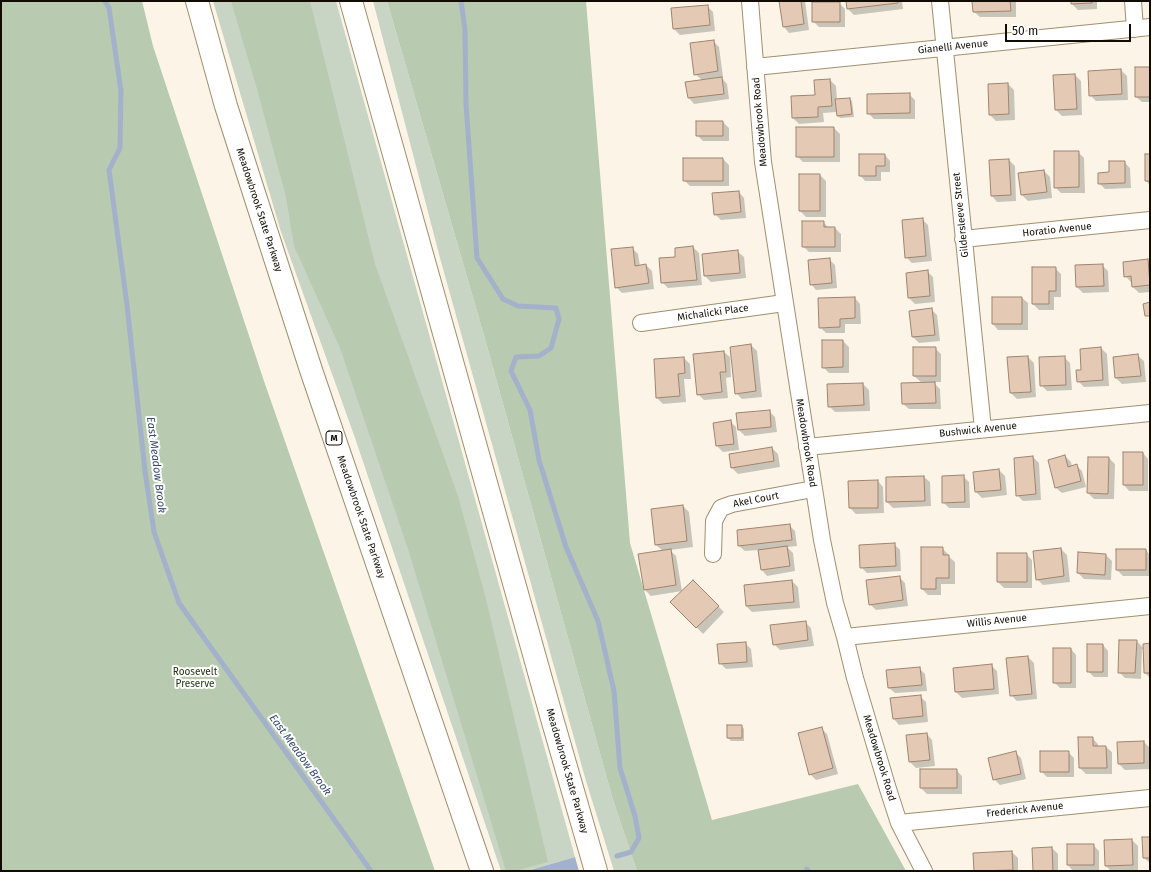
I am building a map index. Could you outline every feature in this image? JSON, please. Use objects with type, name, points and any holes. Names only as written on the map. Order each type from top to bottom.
[{"type":"highway","name":"Meadowbrook State Parkway","points":[[197,1],[226,106],[311,370],[482,871]]},
{"type":"highway","name":"Meadowbrook State Parkway","points":[[351,1],[544,691],[596,871]]},
{"type":"street","name":"Meadowbrook Road","points":[[750,1],[763,162],[822,540],[834,596],[855,678],[888,789],[899,823],[924,871]]},
{"type":"street","name":"Gildersleeve Street","points":[[940,1],[983,429]]},
{"type":"street","points":[[1133,1],[1143,28]]},
{"type":"street","name":"Gianelli Avenue","points":[[755,67],[1143,28]]},
{"type":"street","name":"Horatio Avenue","points":[[963,239],[1150,220]]},
{"type":"street","name":"Michalicki Place","points":[[641,323],[784,303]]},
{"type":"street","name":"Bushwick Avenue","points":[[807,447],[1150,413]]},
{"type":"street","name":"Akel Court","points":[[713,554],[714,520],[721,508],[732,504],[813,489]]},
{"type":"street","name":"Willis Avenue","points":[[845,636],[1150,606]]},
{"type":"street","name":"Frederick Avenue","points":[[899,823],[1150,798]]},
{"type":"green space","name":"Roosevelt Preserve","points":[[1,1],[142,1],[153,46],[265,384],[435,871],[1,871]]},
{"type":"green space","points":[[213,1],[336,1],[575,857],[527,871],[501,871],[355,438],[281,232]]},
{"type":"green space","points":[[231,1],[310,1],[375,264],[458,496],[486,599],[548,862],[515,871],[506,871],[408,549],[340,348],[294,246],[286,197],[257,89]]},
{"type":"green space","points":[[373,1],[387,1],[485,339],[613,800],[637,871],[614,871],[586,781],[440,258]]},
{"type":"green space","points":[[387,1],[586,1],[630,543],[712,820],[858,784],[906,871],[637,871],[613,800],[485,339]]},
{"type":"water","points":[[575,857],[579,871],[527,871]]},
{"type":"building","points":[[779,1],[801,1],[804,24],[783,27]]},
{"type":"building","points":[[846,1],[898,1],[898,3],[847,9]]},
{"type":"building","points":[[972,1],[1010,1],[1011,11],[973,12]]},
{"type":"building","points":[[1071,1],[1092,1],[1092,3],[1071,4]]},
{"type":"building","points":[[812,2],[840,2],[840,22],[812,22]]},
{"type":"building","points":[[708,5],[710,25],[673,29],[671,8]]},
{"type":"building","points":[[714,40],[718,71],[694,75],[690,43]]},
{"type":"building","points":[[1135,67],[1150,67],[1150,97],[1135,97]]},
{"type":"building","points":[[1121,69],[1122,94],[1089,96],[1088,71]]},
{"type":"building","points":[[1075,74],[1077,109],[1055,110],[1053,75]]},
{"type":"building","points":[[722,77],[724,94],[688,98],[685,82]]},
{"type":"building","points":[[830,79],[832,106],[818,107],[818,117],[792,118],[791,96],[815,95],[814,80]]},
{"type":"building","points":[[1008,83],[1009,114],[989,115],[988,84]]},
{"type":"building","points":[[910,93],[910,113],[867,114],[867,94]]},
{"type":"building","points":[[850,98],[852,114],[837,116],[835,99]]},
{"type":"building","points":[[696,121],[723,121],[723,136],[696,136]]},
{"type":"building","points":[[796,127],[834,127],[834,157],[796,157]]},
{"type":"building","points":[[1054,151],[1079,151],[1079,187],[1054,188]]},
{"type":"building","points":[[859,154],[885,154],[885,166],[876,166],[876,176],[859,176]]},
{"type":"building","points":[[1145,154],[1150,154],[1150,181],[1145,181]]},
{"type":"building","points":[[683,158],[723,158],[723,181],[683,181]]},
{"type":"building","points":[[1009,159],[1011,195],[991,196],[989,160]]},
{"type":"building","points":[[1109,161],[1125,161],[1125,183],[1098,184],[1098,173],[1109,172]]},
{"type":"building","points":[[1044,170],[1047,192],[1021,195],[1018,173]]},
{"type":"building","points":[[799,174],[820,174],[820,211],[799,211]]},
{"type":"building","points":[[739,191],[741,212],[714,215],[712,193]]},
{"type":"building","points":[[923,218],[926,256],[905,258],[902,220]]},
{"type":"building","points":[[802,221],[824,221],[824,227],[835,227],[835,247],[802,247]]},
{"type":"building","points":[[693,246],[697,280],[661,283],[659,258],[675,257],[675,248]]},
{"type":"building","points":[[633,247],[635,266],[646,264],[649,283],[615,288],[611,249]]},
{"type":"building","points":[[738,250],[740,273],[704,276],[702,254]]},
{"type":"building","points":[[830,258],[832,283],[810,285],[808,260]]},
{"type":"building","points":[[1148,259],[1150,285],[1132,287],[1131,276],[1124,277],[1123,262]]},
{"type":"building","points":[[1103,264],[1104,286],[1076,287],[1075,265]]},
{"type":"building","points":[[1032,267],[1056,267],[1056,291],[1049,291],[1049,304],[1032,304]]},
{"type":"building","points":[[928,270],[930,296],[908,298],[906,273]]},
{"type":"building","points":[[855,297],[855,318],[840,319],[840,327],[819,328],[818,298]]},
{"type":"building","points":[[992,297],[1022,297],[1022,324],[992,324]]},
{"type":"building","points":[[1150,302],[1150,316],[1145,316],[1143,304]]},
{"type":"building","points":[[932,308],[935,335],[912,337],[909,311]]},
{"type":"building","points":[[822,340],[843,340],[843,367],[822,368]]},
{"type":"building","points":[[751,344],[756,391],[735,394],[730,347]]},
{"type":"building","points":[[913,347],[936,347],[936,376],[913,376]]},
{"type":"building","points":[[1101,347],[1103,380],[1077,382],[1076,370],[1081,370],[1080,349]]},
{"type":"building","points":[[724,351],[726,372],[720,372],[722,392],[697,395],[693,354]]},
{"type":"building","points":[[1138,354],[1141,376],[1115,378],[1113,357]]},
{"type":"building","points":[[1028,356],[1031,392],[1010,393],[1007,357]]},
{"type":"building","points":[[1065,356],[1066,385],[1040,386],[1039,357]]},
{"type":"building","points":[[684,357],[685,373],[678,374],[680,396],[656,398],[654,359]]},
{"type":"building","points":[[935,382],[936,403],[902,404],[901,383]]},
{"type":"building","points":[[863,383],[864,405],[828,407],[827,384]]},
{"type":"building","points":[[770,410],[771,427],[738,430],[736,413]]},
{"type":"building","points":[[731,420],[734,444],[716,446],[713,423]]},
{"type":"building","points":[[772,447],[774,461],[731,468],[729,454]]},
{"type":"building","points":[[1123,452],[1143,452],[1143,485],[1123,485]]},
{"type":"building","points":[[1065,455],[1068,467],[1077,464],[1081,481],[1055,488],[1048,460]]},
{"type":"building","points":[[1033,456],[1036,494],[1016,496],[1014,458]]},
{"type":"building","points":[[1088,457],[1109,457],[1108,494],[1087,493]]},
{"type":"building","points":[[999,469],[1001,490],[975,492],[973,472]]},
{"type":"building","points":[[964,475],[965,502],[942,503],[942,476]]},
{"type":"building","points":[[924,476],[925,501],[886,502],[886,477]]},
{"type":"building","points":[[878,480],[878,508],[849,508],[848,481]]},
{"type":"building","points":[[683,505],[687,541],[655,545],[651,509]]},
{"type":"building","points":[[790,524],[792,540],[738,546],[737,530]]},
{"type":"building","points":[[895,543],[896,566],[860,568],[859,545]]},
{"type":"building","points":[[787,546],[790,566],[761,570],[758,550]]},
{"type":"building","points":[[921,547],[943,547],[943,555],[949,555],[949,578],[936,578],[936,589],[921,589]]},
{"type":"building","points":[[1061,548],[1064,576],[1036,580],[1033,551]]},
{"type":"building","points":[[671,549],[676,585],[644,590],[638,554]]},
{"type":"building","points":[[1116,549],[1146,549],[1146,570],[1116,570]]},
{"type":"building","points":[[1078,552],[1106,554],[1105,575],[1077,573]]},
{"type":"building","points":[[997,553],[1027,553],[1027,582],[997,582]]},
{"type":"building","points":[[900,576],[903,600],[869,605],[866,580]]},
{"type":"building","points":[[693,580],[719,606],[696,628],[670,602]]},
{"type":"building","points":[[792,580],[794,602],[746,606],[744,585]]},
{"type":"building","points":[[806,621],[808,640],[773,645],[770,625]]},
{"type":"building","points":[[1119,640],[1137,640],[1135,673],[1118,673]]},
{"type":"building","points":[[746,642],[747,662],[719,664],[717,644]]},
{"type":"building","points":[[1150,643],[1150,673],[1144,673],[1143,644]]},
{"type":"building","points":[[1087,644],[1103,644],[1103,672],[1087,672]]},
{"type":"building","points":[[1053,648],[1071,648],[1071,683],[1053,683]]},
{"type":"building","points":[[1028,656],[1032,694],[1010,696],[1006,658]]},
{"type":"building","points":[[992,664],[994,689],[955,692],[953,668]]},
{"type":"building","points":[[920,667],[922,685],[888,688],[886,670]]},
{"type":"building","points":[[921,695],[923,716],[893,719],[890,698]]},
{"type":"building","points":[[727,725],[742,725],[742,738],[727,738]]},
{"type":"building","points":[[822,727],[833,768],[809,775],[798,733]]},
{"type":"building","points":[[927,733],[930,760],[909,762],[906,735]]},
{"type":"building","points":[[1078,737],[1093,737],[1093,746],[1106,746],[1107,768],[1079,768]]},
{"type":"building","points":[[1144,741],[1144,763],[1118,764],[1117,742]]},
{"type":"building","points":[[1016,751],[1021,774],[993,780],[988,758]]},
{"type":"building","points":[[1040,751],[1069,751],[1069,772],[1040,772]]},
{"type":"building","points":[[920,769],[957,769],[957,788],[920,788]]},
{"type":"building","points":[[1142,837],[1150,837],[1150,858],[1143,858]]},
{"type":"building","points":[[1132,839],[1133,865],[1105,866],[1104,840]]},
{"type":"building","points":[[1067,844],[1094,844],[1094,865],[1067,865]]},
{"type":"building","points":[[1052,847],[1053,871],[1033,871],[1032,848]]},
{"type":"building","points":[[1012,851],[1013,870],[974,871],[973,853]]},
{"type":"waterway","name":"East Meadow Brook","points":[[105,1],[109,8],[121,91],[120,148],[109,170],[127,305],[145,471],[154,532],[179,603],[371,871]]},
{"type":"waterway","points":[[461,1],[465,30],[466,104],[477,258],[503,299],[518,306],[556,308],[559,319],[551,348],[539,356],[516,357],[511,371],[530,410],[539,460],[566,547],[598,621],[614,691],[620,768],[635,816],[639,838],[631,852],[617,856]]}]
